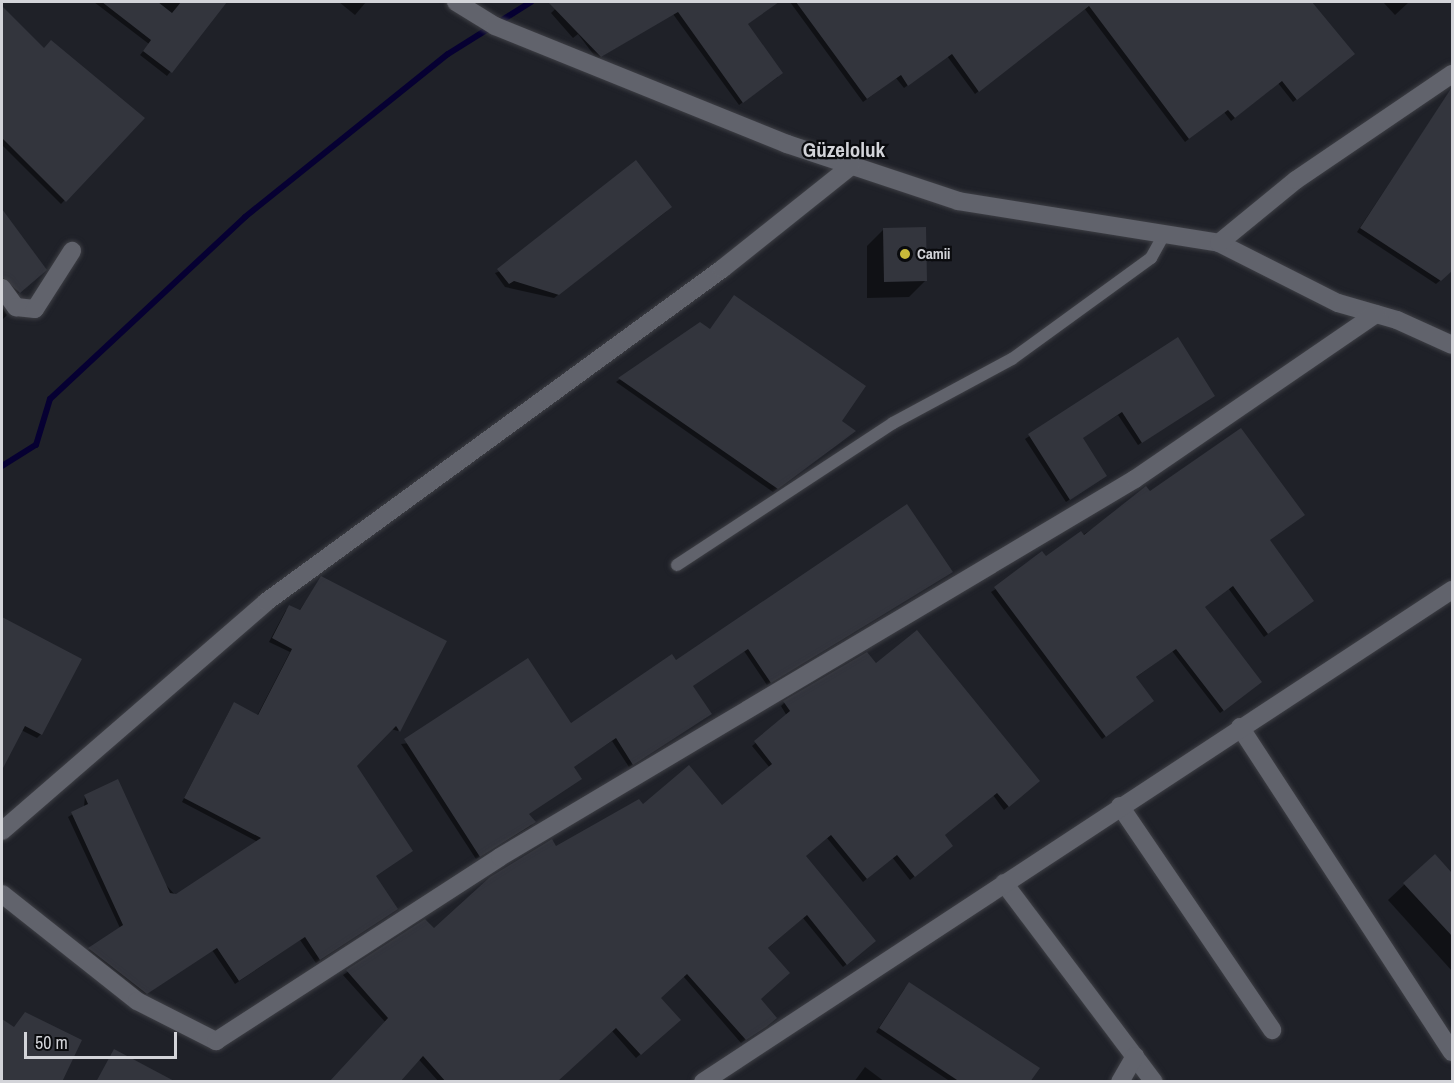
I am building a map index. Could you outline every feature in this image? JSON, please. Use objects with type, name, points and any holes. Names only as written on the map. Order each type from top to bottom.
[{"type":"street","points":[[456,2],[488,22],[851,166],[958,201],[1219,243],[1338,303],[1376,314],[1452,345]]},
{"type":"street","points":[[1219,243],[1296,180],[1452,74]]},
{"type":"street","points":[[2,831],[266,602],[722,269],[851,166]]},
{"type":"street","points":[[2,288],[16,307],[35,309],[72,251]]},
{"type":"street","points":[[2,896],[138,1001],[216,1041],[500,857],[1136,479],[1376,314]]},
{"type":"street","points":[[703,1082],[1240,727],[1452,590]]},
{"type":"street","points":[[1240,727],[1452,1052]]},
{"type":"street","points":[[1120,807],[1272,1030]]},
{"type":"street","points":[[1004,883],[1154,1082]]},
{"type":"street","points":[[1120,1082],[1135,1056]]},
{"type":"lane","points":[[677,565],[893,423],[1012,359],[1151,258],[1164,235]]},
{"type":"building","points":[[102,2],[158,2],[172,13],[181,2],[227,2],[172,73],[143,51],[151,40]]},
{"type":"building","points":[[548,2],[779,2],[748,24],[783,73],[743,103],[678,12],[601,57]]},
{"type":"building","points":[[796,2],[1312,2],[1355,54],[1297,100],[1282,81],[1235,118],[1228,110],[1189,139],[1089,6],[979,92],[952,54],[908,86],[901,75],[867,99]]},
{"type":"building","points":[[2,6],[44,48],[51,40],[145,118],[66,202],[2,138]]},
{"type":"building","points":[[1452,87],[1452,271],[1441,281],[1360,228]]},
{"type":"building","points":[[636,160],[672,207],[559,295],[514,281],[509,284],[497,269]]},
{"type":"building","points":[[2,209],[47,270],[20,293],[2,277]]},
{"type":"building","name":"Camii","points":[[926,227],[927,281],[884,282],[883,228]]},
{"type":"building","points":[[734,295],[866,386],[842,421],[856,431],[778,489],[618,378],[700,322],[710,329]]},
{"type":"building","points":[[1178,337],[1215,396],[1142,443],[1122,412],[1083,438],[1107,476],[1070,500],[1028,434]]},
{"type":"building","points":[[1241,428],[1305,515],[1270,540],[1314,601],[1268,634],[1233,586],[1205,607],[1262,682],[1224,711],[1176,649],[1136,677],[1154,701],[1106,737],[994,587],[1042,551],[1046,556],[1081,531],[1084,535],[1146,486],[1150,491]]},
{"type":"building","points":[[907,504],[953,572],[771,683],[748,649],[693,686],[712,714],[633,765],[616,738],[574,767],[582,779],[529,814],[536,822],[480,857],[404,739],[528,658],[571,723],[672,654],[676,660]]},
{"type":"building","points":[[321,576],[447,641],[400,732],[396,726],[357,766],[413,851],[376,876],[398,909],[320,960],[305,937],[239,981],[217,948],[147,994],[88,948],[123,925],[71,812],[88,804],[84,795],[118,779],[170,893],[176,894],[261,838],[184,798],[234,702],[258,715],[292,649],[272,638],[289,605],[300,610]]},
{"type":"building","points":[[2,617],[82,659],[42,735],[25,726],[2,770]]},
{"type":"building","points":[[917,630],[1040,781],[1009,807],[997,793],[945,835],[953,846],[915,877],[897,855],[867,879],[831,835],[806,856],[876,941],[847,965],[807,915],[768,948],[790,973],[761,999],[777,1018],[746,1040],[687,974],[661,998],[681,1020],[641,1055],[616,1028],[557,1082],[446,1082],[423,1056],[400,1082],[329,1082],[388,1018],[346,970],[425,919],[434,928],[490,877],[552,839],[556,846],[639,799],[643,804],[689,765],[722,805],[772,764],[754,741],[790,711],[783,701],[867,652],[876,663]]},
{"type":"building","points":[[1435,854],[1452,873],[1452,936],[1403,883]]},
{"type":"building","points":[[909,982],[1040,1068],[1030,1082],[960,1082],[879,1028]]},
{"type":"building","points":[[25,1012],[82,1040],[62,1082],[2,1082],[2,1019],[14,1027]]},
{"type":"building","points":[[114,1049],[176,1082],[96,1082]]},
{"type":"waterway","points":[[2,466],[36,445],[50,399],[245,217],[448,54],[531,2]]},
{"type":"place","name":"Camii","points":[[905,254]]},
{"type":"district","name":"Güzeloluk","points":[[844,150]]}]
